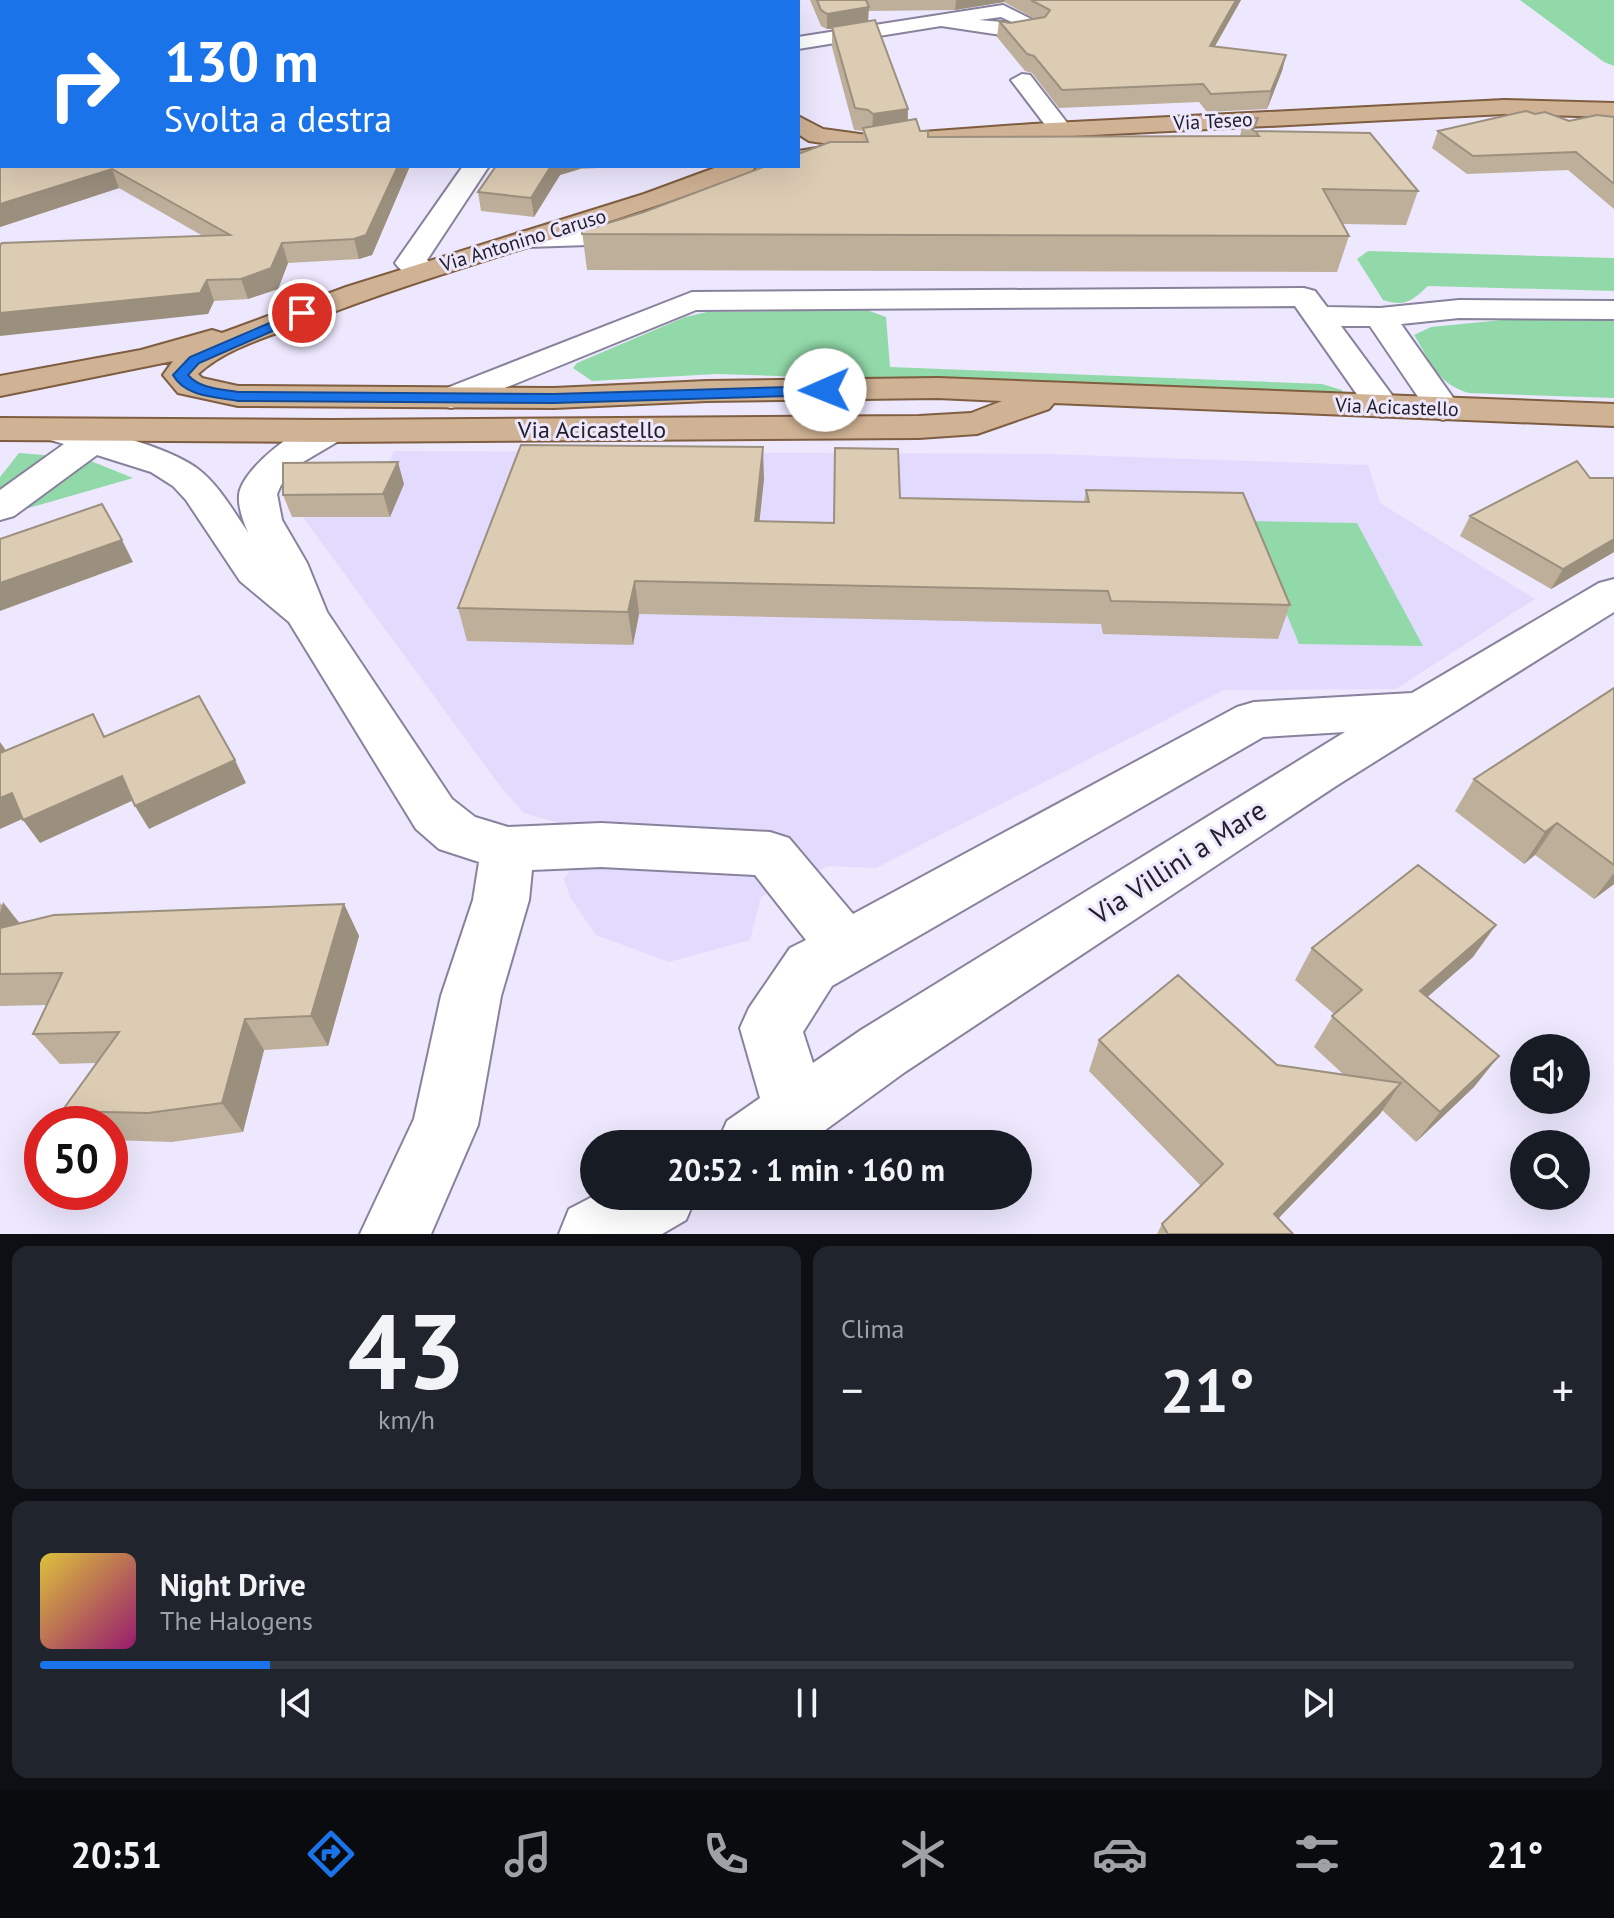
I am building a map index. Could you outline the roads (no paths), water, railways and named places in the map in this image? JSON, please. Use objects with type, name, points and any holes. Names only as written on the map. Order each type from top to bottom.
[{"type":"main road","name":"Via Teseo","points":[[922,139],[1060,129],[1504,107]]},
{"type":"main road","points":[[1504,107],[1614,110]]},
{"type":"main road","points":[[1504,107],[1614,118]]},
{"type":"main road","points":[[800,125],[809,133],[827,138],[922,139]]},
{"type":"main road","points":[[859,149],[922,139]]},
{"type":"main road","name":"Via Antonino Caruso","points":[[302,313],[424,270],[641,204],[738,168]]},
{"type":"main road","points":[[0,386],[145,359],[302,313]]},
{"type":"main road","name":"Via Acicastello","points":[[302,313],[194,360],[180,375],[190,386],[201,390],[238,396],[451,398],[938,388],[1614,415]]},
{"type":"main road","points":[[797,391],[964,398],[985,408],[986,414],[977,423]]},
{"type":"main road","name":"Via Acicastello","points":[[0,429],[77,435],[903,427],[977,423],[1029,403],[1180,399]]},
{"type":"street","points":[[800,43],[919,32],[943,21],[1003,11],[1035,26],[1008,30],[943,21]]},
{"type":"street","points":[[1022,80],[1060,129]]},
{"type":"street","points":[[1033,131],[1098,149],[1306,136],[1324,115]]},
{"type":"street","points":[[800,167],[859,149]]},
{"type":"street","points":[[424,270],[410,263],[475,168]]},
{"type":"street","points":[[527,239],[636,238],[666,227]]},
{"type":"street","points":[[451,398],[692,301],[1304,297],[1382,406]]},
{"type":"street","points":[[1315,316],[1380,317],[1459,309],[1614,310]]},
{"type":"street","points":[[1380,317],[1443,409]]},
{"type":"street","points":[[329,431],[290,454],[263,481],[258,494],[262,520],[286,563],[306,614],[434,814],[458,834],[508,849],[601,845],[770,854],[846,948]]},
{"type":"street","points":[[0,508],[77,435],[164,464],[186,478],[200,492],[255,571],[306,614]]},
{"type":"street","name":"Via Villini a Mare","points":[[769,1130],[883,1051],[1291,789],[1614,593]]},
{"type":"street","points":[[796,1110],[771,1028],[811,967],[1254,720],[1426,709]]},
{"type":"street","points":[[395,1234],[445,1125],[471,996],[501,900],[508,849]]},
{"type":"street","points":[[594,1234],[637,1210]]}]
